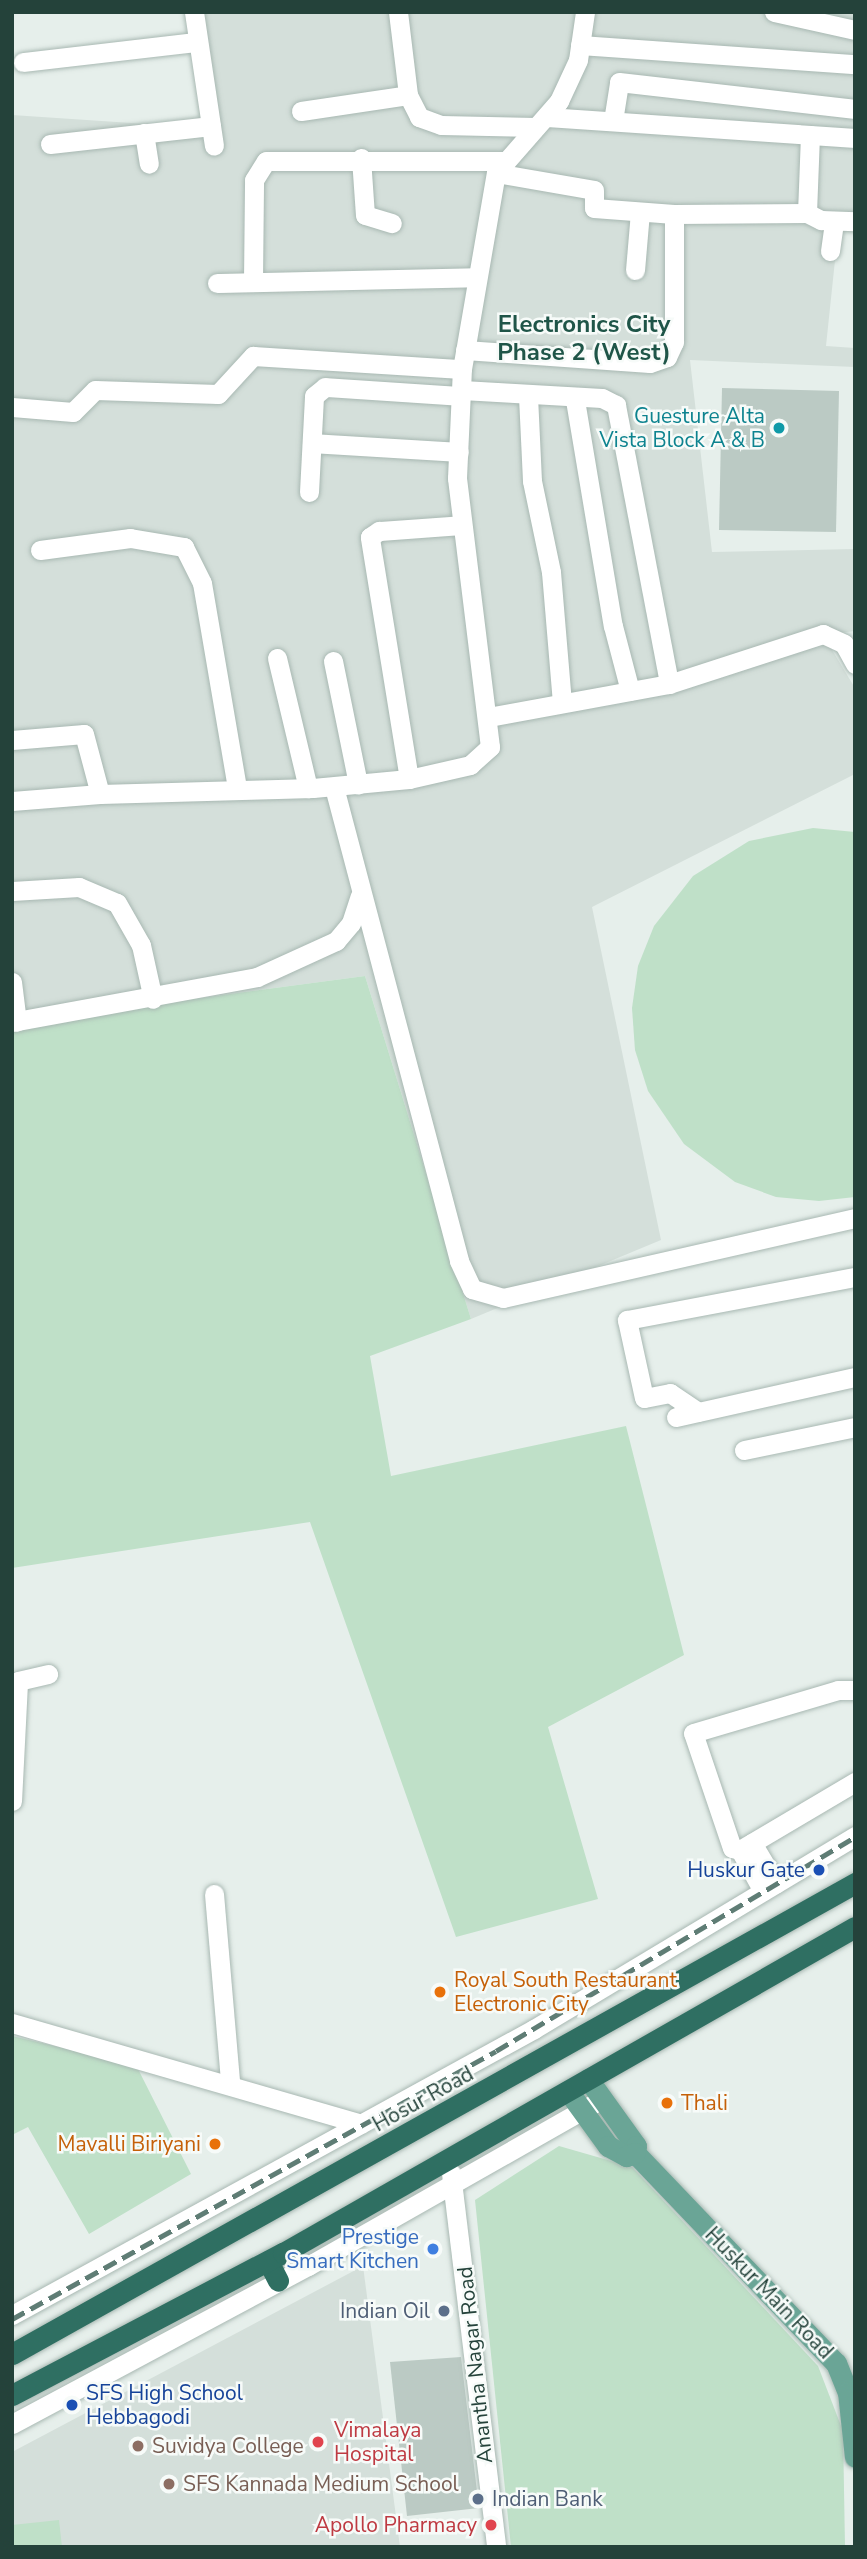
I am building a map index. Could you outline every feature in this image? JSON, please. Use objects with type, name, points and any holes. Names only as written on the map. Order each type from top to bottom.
[{"type":"highway","name":"Hosur Road","points":[[12,2354],[855,1883]]},
{"type":"highway","points":[[12,2395],[268,2261],[855,1927]]},
{"type":"highway","points":[[268,2261],[278,2281]]},
{"type":"main road","name":"Huskur Main Road","points":[[588,2079],[636,2146],[635,2153]]},
{"type":"main road","name":"Huskur Main Road","points":[[568,2091],[608,2146],[626,2156],[635,2153]]},
{"type":"main road","name":"Huskur Main Road","points":[[635,2153],[836,2363],[855,2428],[855,2457]]},
{"type":"street","points":[[194,12],[214,146]]},
{"type":"street","points":[[398,12],[408,95],[419,117],[429,123],[613,121],[855,138]]},
{"type":"street","points":[[12,801],[237,788],[334,787],[409,779],[470,765],[490,747],[489,717],[462,525],[458,452],[464,360],[477,277],[501,167],[541,122],[580,45],[585,12]]},
{"type":"street","points":[[774,12],[855,30]]},
{"type":"street","points":[[23,62],[197,41]]},
{"type":"street","points":[[580,45],[855,64]]},
{"type":"street","points":[[613,121],[619,82],[855,109]]},
{"type":"street","points":[[301,111],[408,95]]},
{"type":"street","points":[[50,144],[211,126]]},
{"type":"street","points":[[144,133],[149,164]]},
{"type":"street","points":[[807,213],[810,135]]},
{"type":"street","points":[[253,281],[256,170],[284,157],[361,158],[501,167],[594,190],[594,208],[674,214],[807,213],[834,221],[855,221]]},
{"type":"street","points":[[361,158],[365,215],[392,223]]},
{"type":"street","points":[[635,270],[639,212]]},
{"type":"street","points":[[12,407],[73,412],[95,390],[218,394],[253,356],[650,363],[667,357],[674,342],[674,214]]},
{"type":"street","points":[[830,251],[834,221]]},
{"type":"street","points":[[217,283],[477,277]]},
{"type":"street","points":[[309,492],[314,396],[325,387],[610,400],[623,419],[668,684]]},
{"type":"street","points":[[528,396],[532,481],[551,572],[562,702]]},
{"type":"street","points":[[575,400],[613,626],[630,691]]},
{"type":"street","points":[[312,443],[458,452]]},
{"type":"street","points":[[409,779],[370,537],[379,531],[462,525]]},
{"type":"street","points":[[40,550],[130,538],[184,547],[202,583],[237,788]]},
{"type":"street","points":[[489,717],[668,684],[823,634],[855,633]]},
{"type":"street","points":[[823,634],[844,644],[855,664]]},
{"type":"street","points":[[276,658],[308,788]]},
{"type":"street","points":[[333,661],[358,784]]},
{"type":"street","points":[[12,740],[84,734],[100,794]]},
{"type":"street","points":[[334,787],[360,896],[459,1261],[472,1289],[503,1298],[855,1218]]},
{"type":"street","points":[[12,891],[79,887],[117,903],[141,945],[153,999]]},
{"type":"street","points":[[12,982],[15,1022],[232,986],[336,941],[351,923],[360,896]]},
{"type":"street","points":[[698,1412],[670,1393],[644,1398],[626,1320],[855,1277]]},
{"type":"street","points":[[676,1417],[855,1377]]},
{"type":"street","points":[[744,1450],[855,1427]]},
{"type":"street","points":[[12,1801],[18,1681],[48,1675]]},
{"type":"street","points":[[855,1690],[838,1689],[693,1733],[732,1847],[746,1846],[855,1782]]},
{"type":"street","points":[[12,2315],[534,2029],[855,1836]]},
{"type":"street","points":[[746,1846],[770,1887]]},
{"type":"street","points":[[214,1894],[230,2082]]},
{"type":"street","points":[[12,2023],[230,2082],[361,2124]]},
{"type":"street","points":[[12,2424],[455,2184],[602,2099]]},
{"type":"street","name":"Anantha Nagar Road","points":[[446,2161],[455,2184],[495,2547]]},
{"type":"shaded area","points":[[190,12],[855,12],[855,231],[838,232],[826,346],[855,348],[855,367],[690,360],[712,552],[855,549],[855,631],[823,635],[855,688],[855,774],[592,907],[661,1240],[471,1319],[365,976],[12,1023],[12,115],[206,128]]},
{"type":"shaded area","points":[[363,2266],[400,2547],[12,2547],[12,2452]]},
{"type":"green space","points":[[813,828],[855,832],[855,1197],[819,1201],[776,1197],[735,1182],[684,1144],[648,1091],[635,1050],[632,1008],[638,966],[654,926],[693,876],[749,841]]},
{"type":"green space","points":[[365,976],[471,1319],[370,1356],[391,1476],[626,1426],[684,1655],[548,1727],[598,1899],[456,1937],[310,1522],[12,1568],[12,1023]]},
{"type":"green space","points":[[12,2036],[136,2065],[191,2174],[89,2234],[28,2127],[12,2135]]},
{"type":"green space","points":[[559,2146],[632,2167],[818,2366],[843,2431],[845,2547],[511,2547],[475,2200]]},
{"type":"green space","points":[[59,2520],[62,2547],[12,2547],[12,2525]]},
{"type":"building","name":"Guesture Alta Vista Block A & B","points":[[722,388],[839,391],[836,532],[719,530]]},
{"type":"building","points":[[461,2357],[479,2508],[407,2516],[390,2362]]},
{"type":"railway","points":[[12,2319],[496,2051],[855,1837]]},
{"type":"place","name":"Guesture Alta Vista Block A & B","points":[[779,428]]},
{"type":"place","name":"Huskur Gate","points":[[819,1870]]},
{"type":"place","name":"Royal South Restaurant Electronic City","points":[[440,1992]]},
{"type":"place","name":"Thali","points":[[667,2103]]},
{"type":"place","name":"Mavalli Biriyani","points":[[215,2144]]},
{"type":"place","name":"Prestige Smart Kitchen","points":[[433,2249]]},
{"type":"place","name":"Indian Oil","points":[[444,2311]]},
{"type":"place","name":"SFS High School Hebbagodi","points":[[72,2405]]},
{"type":"place","name":"Vimalaya Hospital","points":[[318,2442]]},
{"type":"place","name":"Suvidya College","points":[[138,2446]]},
{"type":"place","name":"SFS Kannada Medium School","points":[[169,2484]]},
{"type":"place","name":"Indian Bank","points":[[478,2499]]},
{"type":"place","name":"Apollo Pharmacy","points":[[491,2525]]},
{"type":"district","name":"Electronics City Phase 2 (West)","points":[[584,339]]}]
